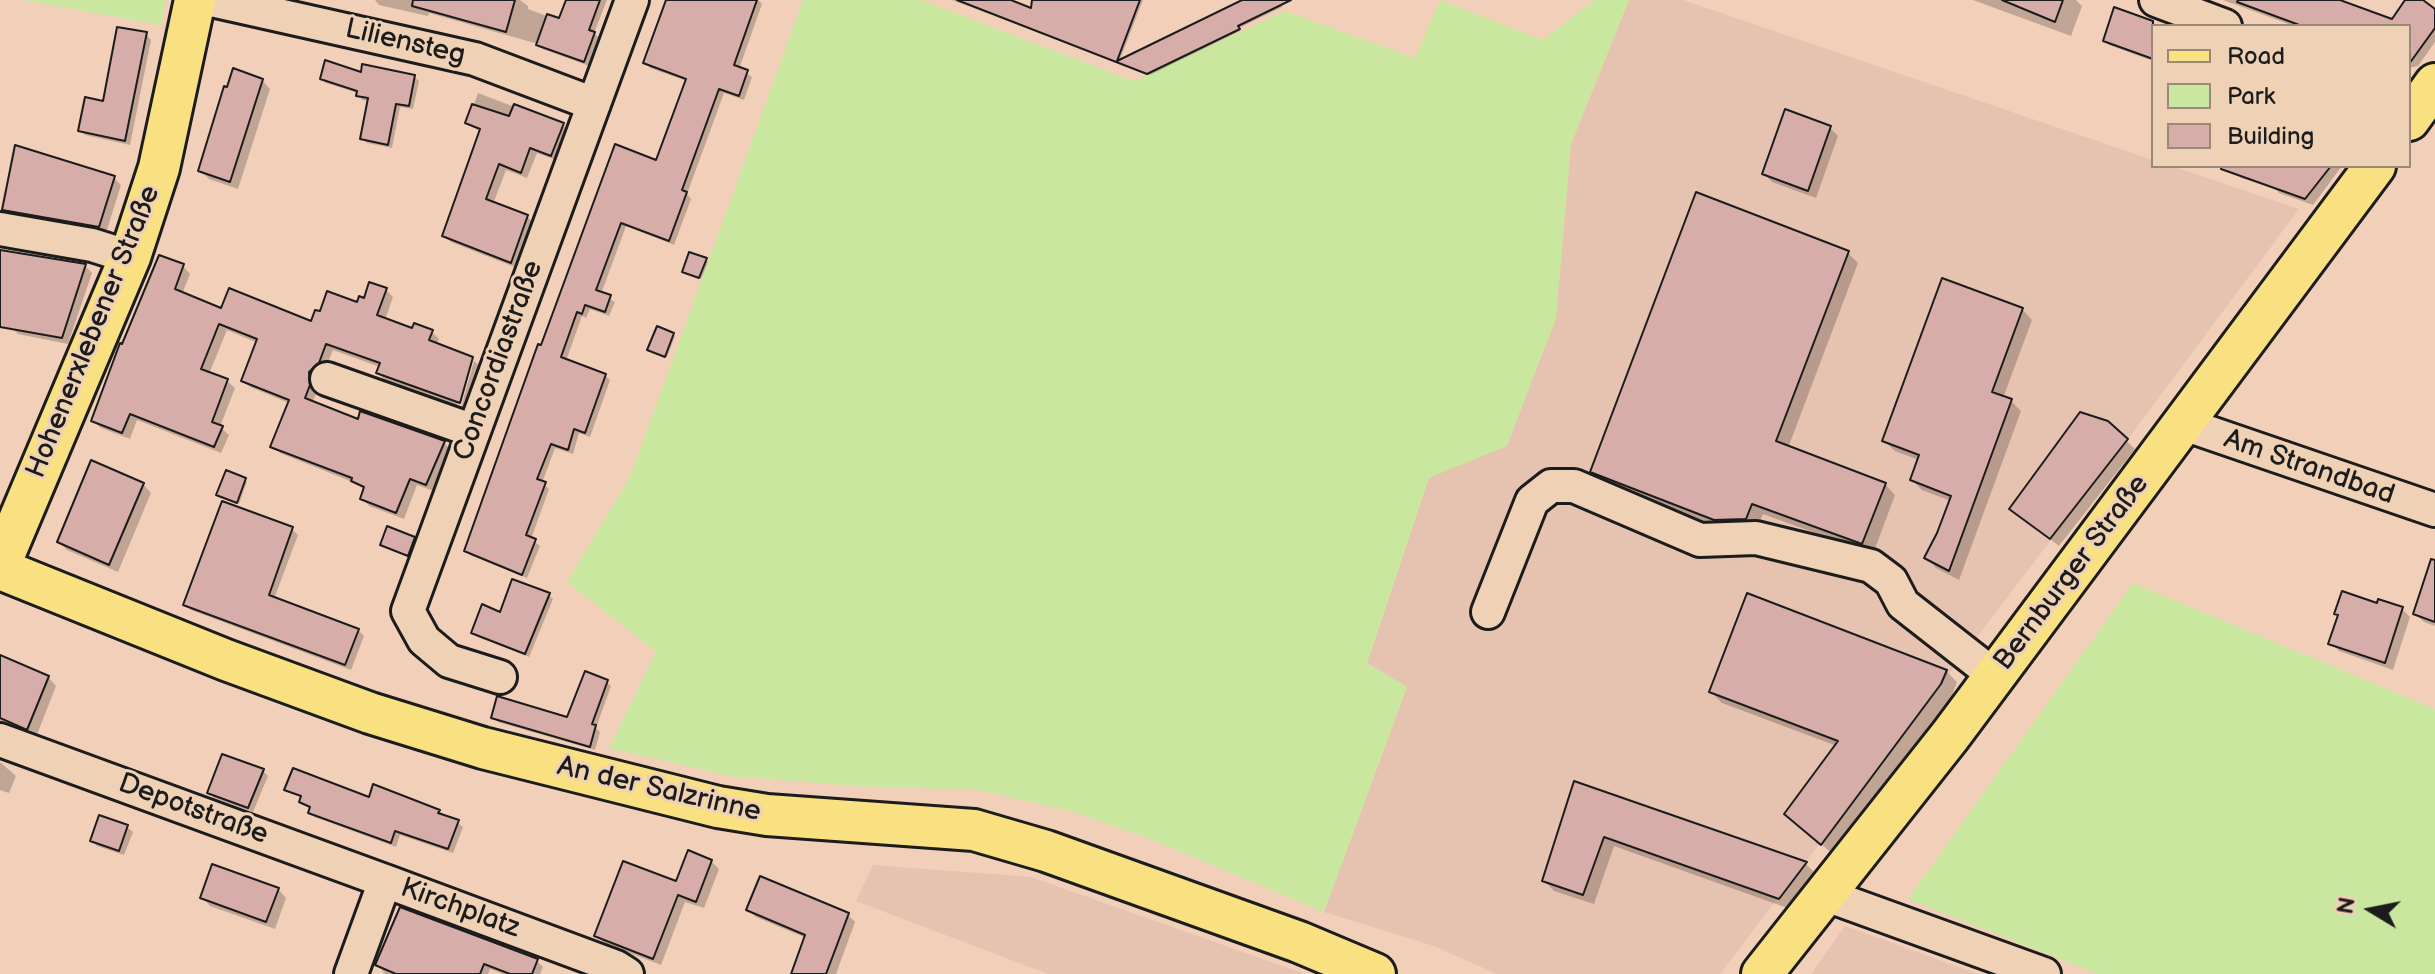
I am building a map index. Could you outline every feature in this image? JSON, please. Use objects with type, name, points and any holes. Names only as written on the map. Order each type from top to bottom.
[{"type":"main road","name":"Hohenerxlebener Straße","points":[[0,567],[130,257],[159,168],[195,0]]},
{"type":"main road","name":"Bernburger Straße","points":[[1762,974],[1995,676],[2374,168]]},
{"type":"main road","name":"An der Salzrinne","points":[[0,567],[198,649],[370,713],[483,748],[718,807],[767,815],[974,830],[1121,877],[1299,942],[1375,974]]},
{"type":"street","name":"Liliensteg","points":[[211,0],[475,59],[594,104]]},
{"type":"street","name":"Concordiastraße","points":[[500,677],[449,661],[424,640],[408,611],[632,0]]},
{"type":"street","points":[[2156,0],[2220,24]]},
{"type":"street","points":[[0,229],[92,245],[130,257]]},
{"type":"street","points":[[327,379],[474,431]]},
{"type":"street","name":"Am Strandbad","points":[[2184,424],[2435,510]]},
{"type":"street","points":[[1488,612],[1532,501],[1551,486],[1574,486],[1700,540],[1756,538],[1871,566],[1891,581],[1903,604],[1995,676]]},
{"type":"street","name":"Depotstraße","points":[[0,740],[385,881]]},
{"type":"street","name":"Kirchplatz","points":[[351,974],[385,881],[616,967],[627,974]]},
{"type":"street","points":[[1826,895],[2044,974]]},
{"type":"shaded area","points":[[1629,0],[1683,0],[2151,159],[2151,168],[2178,168],[2299,209],[2128,439],[1720,974],[1497,974],[1434,946],[1324,912],[1407,687],[1367,663],[1429,477],[1507,445],[1556,318],[1571,144]]},
{"type":"shaded area","points":[[873,865],[1031,877],[1305,974],[1048,974],[856,901]]},
{"type":"shaded area","points":[[1845,926],[1978,974],[1811,974]]},
{"type":"green space","points":[[23,0],[166,0],[161,25]]},
{"type":"green space","points":[[803,0],[921,0],[1134,81],[1285,11],[1415,58],[1440,0],[1543,40],[1594,0],[1629,0],[1571,144],[1556,318],[1507,446],[1429,478],[1367,663],[1407,687],[1324,912],[1145,837],[1067,810],[978,790],[855,786],[730,776],[609,748],[656,652],[567,582],[630,477]]},
{"type":"green space","points":[[2133,583],[2435,709],[2435,974],[2098,974],[1908,899]]},
{"type":"building","points":[[413,0],[515,0],[506,32],[412,6]]},
{"type":"building","points":[[566,0],[600,0],[589,30],[595,32],[584,62],[536,45],[547,14],[559,18]]},
{"type":"building","points":[[666,0],[757,0],[734,65],[748,70],[739,96],[719,89],[682,190],[687,192],[669,241],[621,223],[596,290],[611,295],[605,312],[585,305],[582,314],[577,312],[561,357],[606,374],[585,433],[574,429],[568,450],[551,444],[537,479],[546,482],[526,535],[536,539],[522,575],[464,551],[538,344],[541,345],[615,144],[656,160],[686,79],[643,63]]},
{"type":"building","points":[[957,0],[1011,0],[1031,8],[1032,0],[1140,0],[1117,61],[1242,0],[1291,0],[1238,26],[1240,29],[1147,74]]},
{"type":"building","points":[[2002,0],[2063,0],[2055,22]]},
{"type":"building","points":[[2340,0],[2392,19],[2405,0],[2423,0],[2435,9],[2435,28],[2411,61],[2411,24],[2297,24],[2237,2]]},
{"type":"building","points":[[2114,7],[2153,21],[2151,58],[2103,41]]},
{"type":"building","points":[[117,27],[147,32],[125,141],[78,131],[85,97],[103,101]]},
{"type":"building","points":[[325,60],[361,72],[362,64],[415,75],[409,106],[396,104],[388,145],[360,139],[368,98],[356,96],[357,91],[320,79]]},
{"type":"building","points":[[233,68],[263,79],[230,182],[198,171],[224,86],[227,87]]},
{"type":"building","points":[[472,104],[509,116],[514,104],[564,123],[551,156],[530,148],[521,173],[499,164],[486,199],[528,215],[511,263],[442,236],[480,129],[465,123]]},
{"type":"building","points":[[1785,109],[1831,126],[1808,191],[1762,174]]},
{"type":"building","points":[[15,145],[115,176],[99,227],[2,210]]},
{"type":"building","points":[[2221,168],[2329,168],[2305,199]]},
{"type":"building","points":[[1696,192],[1849,251],[1776,441],[1886,483],[1862,544],[1752,504],[1746,519],[1714,520],[1590,472]]},
{"type":"building","points":[[0,250],[86,264],[62,338],[0,327]]},
{"type":"building","points":[[689,252],[707,258],[699,278],[682,272]]},
{"type":"building","points":[[159,255],[184,264],[175,289],[221,308],[229,288],[311,321],[315,310],[320,311],[327,291],[357,302],[359,296],[364,298],[369,282],[387,288],[377,315],[412,328],[414,323],[433,330],[429,340],[473,357],[460,403],[376,373],[380,363],[326,344],[319,363],[309,372],[310,385],[305,398],[358,419],[360,411],[445,441],[426,485],[410,479],[396,513],[360,499],[364,487],[351,481],[352,478],[270,447],[289,400],[241,381],[257,339],[219,324],[201,369],[228,379],[212,422],[223,426],[214,447],[130,414],[122,433],[91,421],[120,343]]},
{"type":"building","points":[[1942,278],[2023,308],[1992,392],[2012,399],[1949,571],[1924,558],[1951,496],[1910,480],[1919,455],[1882,441]]},
{"type":"building","points":[[657,326],[674,333],[665,357],[647,350]]},
{"type":"building","points":[[2080,412],[2108,421],[2128,439],[2050,539],[2009,509]]},
{"type":"building","points":[[91,460],[144,483],[109,565],[57,542]]},
{"type":"building","points":[[226,470],[246,478],[237,503],[216,495]]},
{"type":"building","points":[[222,501],[293,527],[269,595],[359,629],[345,665],[183,605]]},
{"type":"building","points":[[387,526],[415,537],[408,556],[380,545]]},
{"type":"building","points":[[2431,559],[2435,560],[2435,622],[2413,614]]},
{"type":"building","points":[[512,579],[550,593],[525,654],[471,633],[482,604],[500,612]]},
{"type":"building","points":[[2342,591],[2377,603],[2378,599],[2403,607],[2385,663],[2328,644]]},
{"type":"building","points":[[1747,593],[1947,670],[1941,684],[1821,845],[1784,814],[1838,741],[1709,692]]},
{"type":"building","points":[[0,655],[49,676],[27,730],[0,718]]},
{"type":"building","points":[[585,671],[608,680],[592,724],[596,725],[590,747],[491,718],[497,696],[567,717]]},
{"type":"building","points":[[222,754],[264,769],[248,808],[207,793]]},
{"type":"building","points":[[293,768],[369,797],[373,784],[440,810],[438,813],[459,820],[448,849],[395,831],[391,843],[308,813],[310,807],[299,802],[301,796],[284,790]]},
{"type":"building","points":[[1574,781],[1807,862],[1779,899],[1604,837],[1583,895],[1542,881]]},
{"type":"building","points":[[99,815],[128,825],[119,851],[90,841]]},
{"type":"building","points":[[688,850],[712,860],[696,902],[678,895],[653,959],[594,936],[623,861],[676,881]]},
{"type":"building","points":[[212,864],[279,888],[266,922],[200,898]]},
{"type":"building","points":[[760,876],[849,913],[826,974],[791,974],[805,935],[746,910]]},
{"type":"building","points":[[400,907],[538,959],[532,974],[510,974],[484,964],[480,974],[396,974],[375,965]]}]
